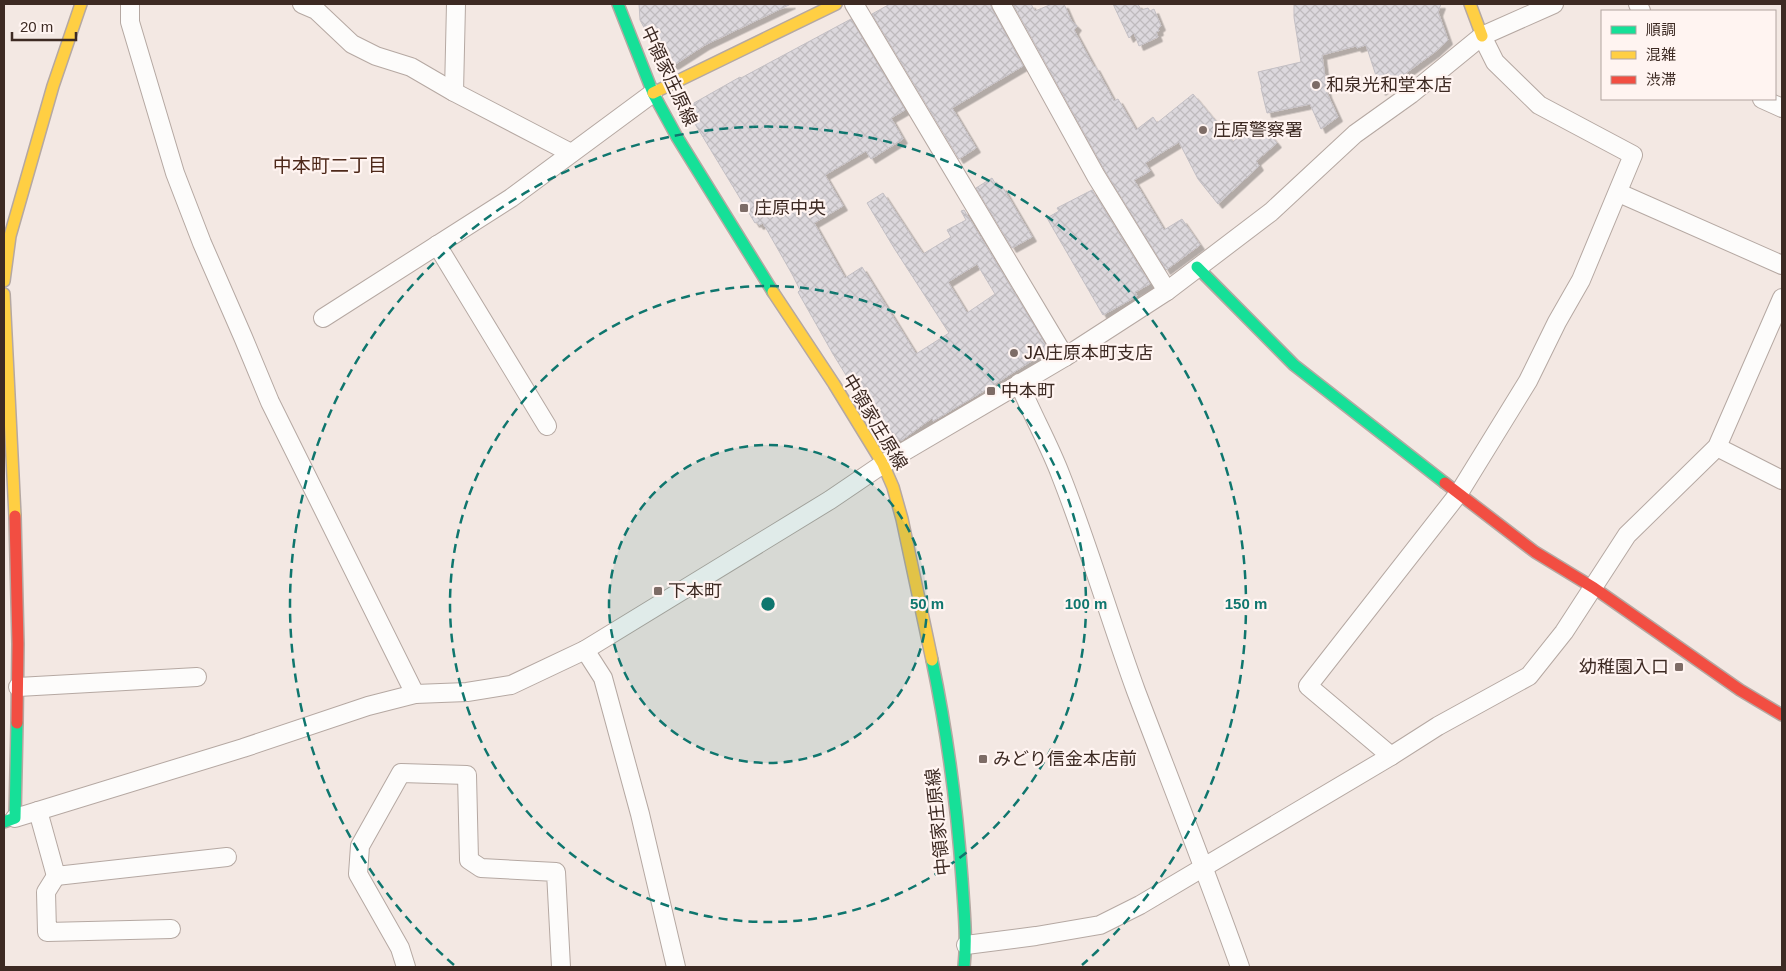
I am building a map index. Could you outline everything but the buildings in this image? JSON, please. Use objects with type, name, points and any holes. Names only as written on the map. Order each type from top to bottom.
[{"type":"street","points":[[4,280],[10,236],[52,86],[69,43],[81,4]]},
{"type":"street","points":[[130,4],[130,22],[172,164],[202,244],[244,337],[270,402],[415,694]]},
{"type":"street","points":[[302,4],[316,10],[352,44],[376,56],[411,67],[454,92],[571,153]]},
{"type":"street","points":[[454,92],[456,4]]},
{"type":"street","name":"中領家庄原線","points":[[618,4],[654,93],[677,137],[789,318],[834,384],[883,464],[893,487],[902,519],[935,676],[952,780],[959,837],[966,945],[964,967]]},
{"type":"street","points":[[323,318],[511,198],[654,93],[836,4]]},
{"type":"street","points":[[854,4],[1065,358]]},
{"type":"street","points":[[1001,4],[1096,176],[1167,291]]},
{"type":"street","points":[[1391,756],[1308,686],[1458,493],[1528,380],[1557,322],[1581,280],[1633,155],[1539,105],[1495,62],[1482,36],[1470,4]]},
{"type":"street","points":[[4,294],[15,492],[18,644],[18,687],[9,820],[243,748],[368,706],[415,694],[467,692],[511,685],[585,650],[830,500],[883,464],[928,439],[1019,383],[1065,358],[1167,291],[1271,212],[1356,134],[1411,94],[1482,36],[1554,4]]},
{"type":"street","points":[[1764,100],[1782,108]]},
{"type":"street","points":[[1619,192],[1782,265]]},
{"type":"street","points":[[436,245],[547,426]]},
{"type":"street","points":[[1197,267],[1294,365],[1535,552],[1594,588],[1740,690],[1782,715]]},
{"type":"street","points":[[966,945],[1100,925],[1140,905],[1391,756],[1438,726],[1529,676],[1564,632],[1627,535],[1717,447],[1782,298]]},
{"type":"street","points":[[1019,383],[1061,474],[1136,689],[1240,967]]},
{"type":"street","points":[[1717,447],[1782,480]]},
{"type":"street","points":[[585,650],[603,678],[640,814],[671,967]]},
{"type":"street","points":[[18,687],[197,677]]},
{"type":"street","points":[[406,967],[400,948],[358,874],[360,846],[401,773],[467,775],[469,860],[481,868],[556,872],[561,967]]},
{"type":"street","points":[[38,812],[56,876],[46,892],[47,932],[171,929]]},
{"type":"street","points":[[56,876],[227,857]]},
{"type":"traffic: fast","points":[[618,4],[653,93],[677,137],[773,292]]},
{"type":"traffic: fast","points":[[1197,267],[1294,365],[1445,483]]},
{"type":"traffic: fast","points":[[932,660],[947,742],[957,824],[965,923],[964,967]]},
{"type":"traffic: fast","points":[[4,822],[15,818],[17,723]]},
{"type":"traffic: slow","points":[[4,281],[10,236],[53,86],[81,4]]},
{"type":"traffic: slow","points":[[653,93],[836,4]]},
{"type":"traffic: slow","points":[[1470,4],[1482,36]]},
{"type":"traffic: slow","points":[[773,292],[834,384],[883,464],[893,487],[902,519],[932,660]]},
{"type":"traffic: slow","points":[[4,294],[15,516]]},
{"type":"traffic: jam","points":[[1445,483],[1535,552],[1594,588],[1740,690],[1782,715]]},
{"type":"traffic: jam","points":[[15,516],[18,644],[17,723]]},
{"type":"place","name":"和泉光和堂本店","points":[[1316,85]]},
{"type":"place","name":"庄原警察署","points":[[1203,130]]},
{"type":"place","name":"庄原中央","points":[[744,208]]},
{"type":"place","name":"JA庄原本町支店","points":[[1014,353]]},
{"type":"place","name":"中本町","points":[[991,391]]},
{"type":"place","name":"下本町","points":[[658,591]]},
{"type":"place","name":"幼稚園入口","points":[[1679,667]]},
{"type":"place","name":"みどり信金本店前","points":[[983,759]]},
{"type":"district","name":"中本町二丁目","points":[[330,165]]}]
